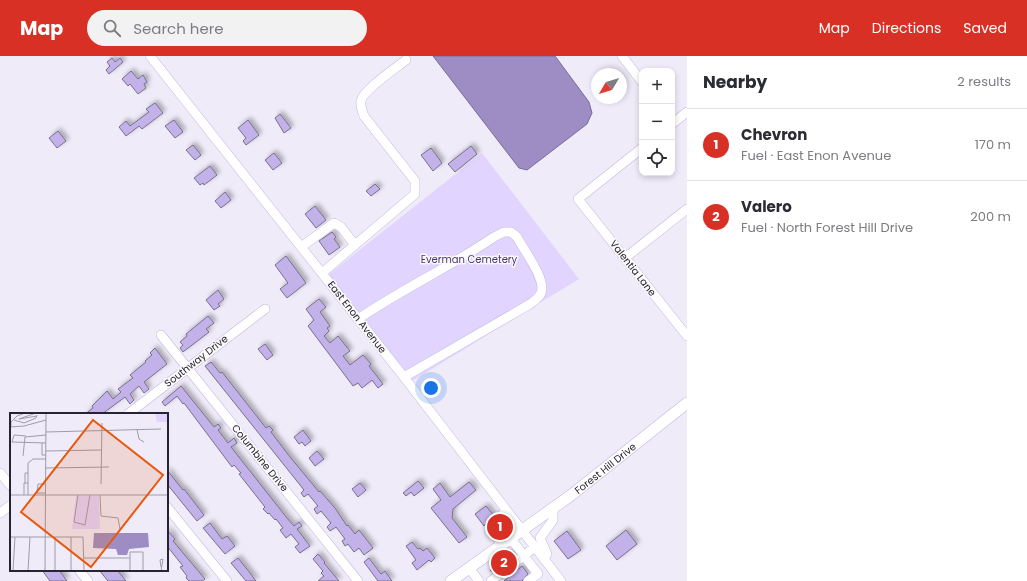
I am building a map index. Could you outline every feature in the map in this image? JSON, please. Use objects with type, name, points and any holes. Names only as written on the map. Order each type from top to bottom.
[{"type":"main road","name":"Forest Hill Drive","points":[[452,581],[553,508],[687,403]]},
{"type":"street","name":"East Enon Avenue","points":[[150,56],[404,377],[561,581]]},
{"type":"street","points":[[622,56],[639,78]]},
{"type":"street","points":[[322,273],[415,194],[415,181],[364,116],[360,102],[365,93],[406,60]]},
{"type":"street","points":[[675,121],[687,112]]},
{"type":"street","name":"Valentia Lane","points":[[639,150],[578,199],[685,331]]},
{"type":"street","points":[[625,258],[687,209]]},
{"type":"street","points":[[301,247],[334,223],[342,227],[355,245]]},
{"type":"street","points":[[358,319],[377,306],[471,253],[494,237],[504,232],[511,232],[517,236],[542,281],[542,291],[539,296],[530,304],[404,377]]},
{"type":"street","name":"Southway Drive","points":[[129,413],[264,309]]},
{"type":"street","name":"Columbine Drive","points":[[161,335],[358,581]]},
{"type":"street","points":[[0,472],[10,485]]},
{"type":"street","points":[[0,513],[10,506]]},
{"type":"street","points":[[168,508],[227,581]]},
{"type":"street","points":[[544,558],[547,554],[540,538],[553,520],[553,508]]},
{"type":"street","points":[[506,510],[494,528],[494,536],[506,542],[524,556],[538,574],[528,581]]},
{"type":"street","points":[[491,581],[535,548]]},
{"type":"street","points":[[469,568],[479,581]]},
{"type":"street","points":[[80,571],[88,581]]},
{"type":"green space","name":"Everman Cemetery","points":[[482,153],[579,279],[412,381],[328,275]]},
{"type":"shaded area","points":[[433,56],[555,56],[589,102],[592,113],[587,124],[527,170],[519,168]]},
{"type":"building","points":[[112,58],[115,62],[120,58],[123,62],[109,74],[106,70],[110,66],[107,62]]},
{"type":"building","points":[[131,71],[138,79],[143,75],[147,82],[144,84],[146,88],[138,94],[130,84],[128,86],[122,79]]},
{"type":"building","points":[[155,103],[163,113],[142,129],[139,126],[126,136],[119,127],[126,121],[130,126],[149,112],[146,109]]},
{"type":"building","points":[[280,114],[291,128],[284,133],[275,118]]},
{"type":"building","points":[[174,120],[183,132],[175,138],[165,126]]},
{"type":"building","points":[[248,120],[259,135],[246,145],[243,141],[246,138],[238,128]]},
{"type":"building","points":[[58,131],[66,141],[57,148],[49,138]]},
{"type":"building","points":[[193,145],[201,155],[195,160],[186,150]]},
{"type":"building","points":[[471,146],[477,154],[455,172],[448,164]]},
{"type":"building","points":[[431,148],[442,163],[433,171],[421,155]]},
{"type":"building","points":[[274,153],[282,163],[273,170],[265,160]]},
{"type":"building","points":[[210,166],[217,175],[204,185],[203,183],[200,185],[194,178]]},
{"type":"building","points":[[375,184],[380,189],[371,196],[366,191]]},
{"type":"building","points":[[225,192],[231,200],[221,208],[215,201]]},
{"type":"building","points":[[315,206],[326,220],[316,228],[305,214]]},
{"type":"building","points":[[332,232],[336,237],[334,239],[340,247],[329,255],[319,241]]},
{"type":"building","points":[[286,256],[306,283],[287,298],[280,289],[288,283],[275,265]]},
{"type":"building","points":[[218,290],[224,299],[218,304],[220,306],[214,310],[206,300]]},
{"type":"building","points":[[319,299],[326,307],[320,312],[330,326],[327,328],[329,331],[324,336],[330,343],[338,336],[350,351],[343,356],[350,365],[363,355],[371,364],[369,366],[383,384],[378,388],[372,380],[362,388],[358,383],[353,386],[308,326],[314,320],[306,309]]},
{"type":"building","points":[[208,316],[214,323],[206,329],[209,332],[183,352],[180,348],[183,345],[180,342],[187,336],[186,334]]},
{"type":"building","points":[[265,344],[273,355],[267,360],[258,349]]},
{"type":"building","points":[[155,348],[167,364],[144,382],[149,389],[144,393],[139,386],[130,394],[134,400],[130,404],[125,397],[103,413],[86,413],[93,408],[92,406],[107,391],[113,399],[121,392],[118,389],[133,378],[130,375],[146,362],[145,361],[152,355],[150,353]]},
{"type":"building","points":[[211,362],[220,373],[222,372],[266,428],[269,426],[273,430],[271,432],[290,457],[319,492],[320,491],[335,508],[347,526],[348,525],[355,534],[359,530],[373,548],[364,555],[359,548],[354,552],[348,544],[345,546],[342,541],[345,539],[336,527],[330,531],[327,527],[331,523],[321,511],[317,514],[314,509],[318,506],[308,494],[304,497],[301,493],[304,490],[205,366]]},
{"type":"building","points":[[181,386],[214,427],[218,424],[221,428],[218,430],[228,443],[234,438],[237,443],[231,447],[294,526],[299,522],[302,526],[297,529],[310,546],[300,553],[295,547],[299,544],[291,534],[286,538],[280,530],[283,528],[276,519],[275,520],[263,509],[265,507],[239,474],[241,473],[234,465],[232,467],[184,403],[183,404],[177,396],[165,406],[162,402]]},
{"type":"building","points":[[303,430],[311,441],[305,446],[302,442],[299,444],[294,437]]},
{"type":"building","points":[[317,451],[324,459],[315,466],[309,458]]},
{"type":"building","points":[[168,471],[204,515],[197,521],[168,485]]},
{"type":"building","points":[[418,481],[424,488],[414,496],[411,492],[406,496],[403,493]]},
{"type":"building","points":[[469,482],[476,490],[453,509],[452,518],[467,537],[459,543],[431,508],[441,500],[433,489],[440,483],[450,497]]},
{"type":"building","points":[[360,483],[366,490],[358,497],[352,489]]},
{"type":"building","points":[[486,506],[494,516],[484,526],[475,514]]},
{"type":"building","points":[[210,523],[222,539],[227,536],[235,546],[225,554],[203,528]]},
{"type":"building","points":[[626,530],[637,544],[617,560],[606,546]]},
{"type":"building","points":[[168,531],[175,539],[173,541],[205,579],[202,581],[189,581],[180,567],[183,566],[168,547]]},
{"type":"building","points":[[567,531],[581,550],[568,559],[554,541]]},
{"type":"building","points":[[412,542],[418,549],[420,548],[423,551],[427,548],[435,558],[431,562],[429,560],[417,570],[412,563],[416,560],[406,546]]},
{"type":"building","points":[[513,552],[515,555],[492,572],[490,570]]},
{"type":"building","points":[[318,554],[339,581],[318,581],[324,576],[321,573],[323,571],[313,559]]},
{"type":"building","points":[[238,558],[256,581],[246,581],[231,563]]},
{"type":"building","points":[[369,558],[381,574],[385,571],[392,581],[378,581],[364,562]]},
{"type":"building","points":[[522,566],[528,574],[522,581],[504,581]]},
{"type":"building","points":[[43,571],[60,571],[67,581],[50,581]]},
{"type":"building","points":[[100,571],[118,571],[126,581],[108,581]]},
{"type":"place","name":"Chevron","points":[[500,527]]},
{"type":"place","name":"Valero","points":[[504,563]]}]
